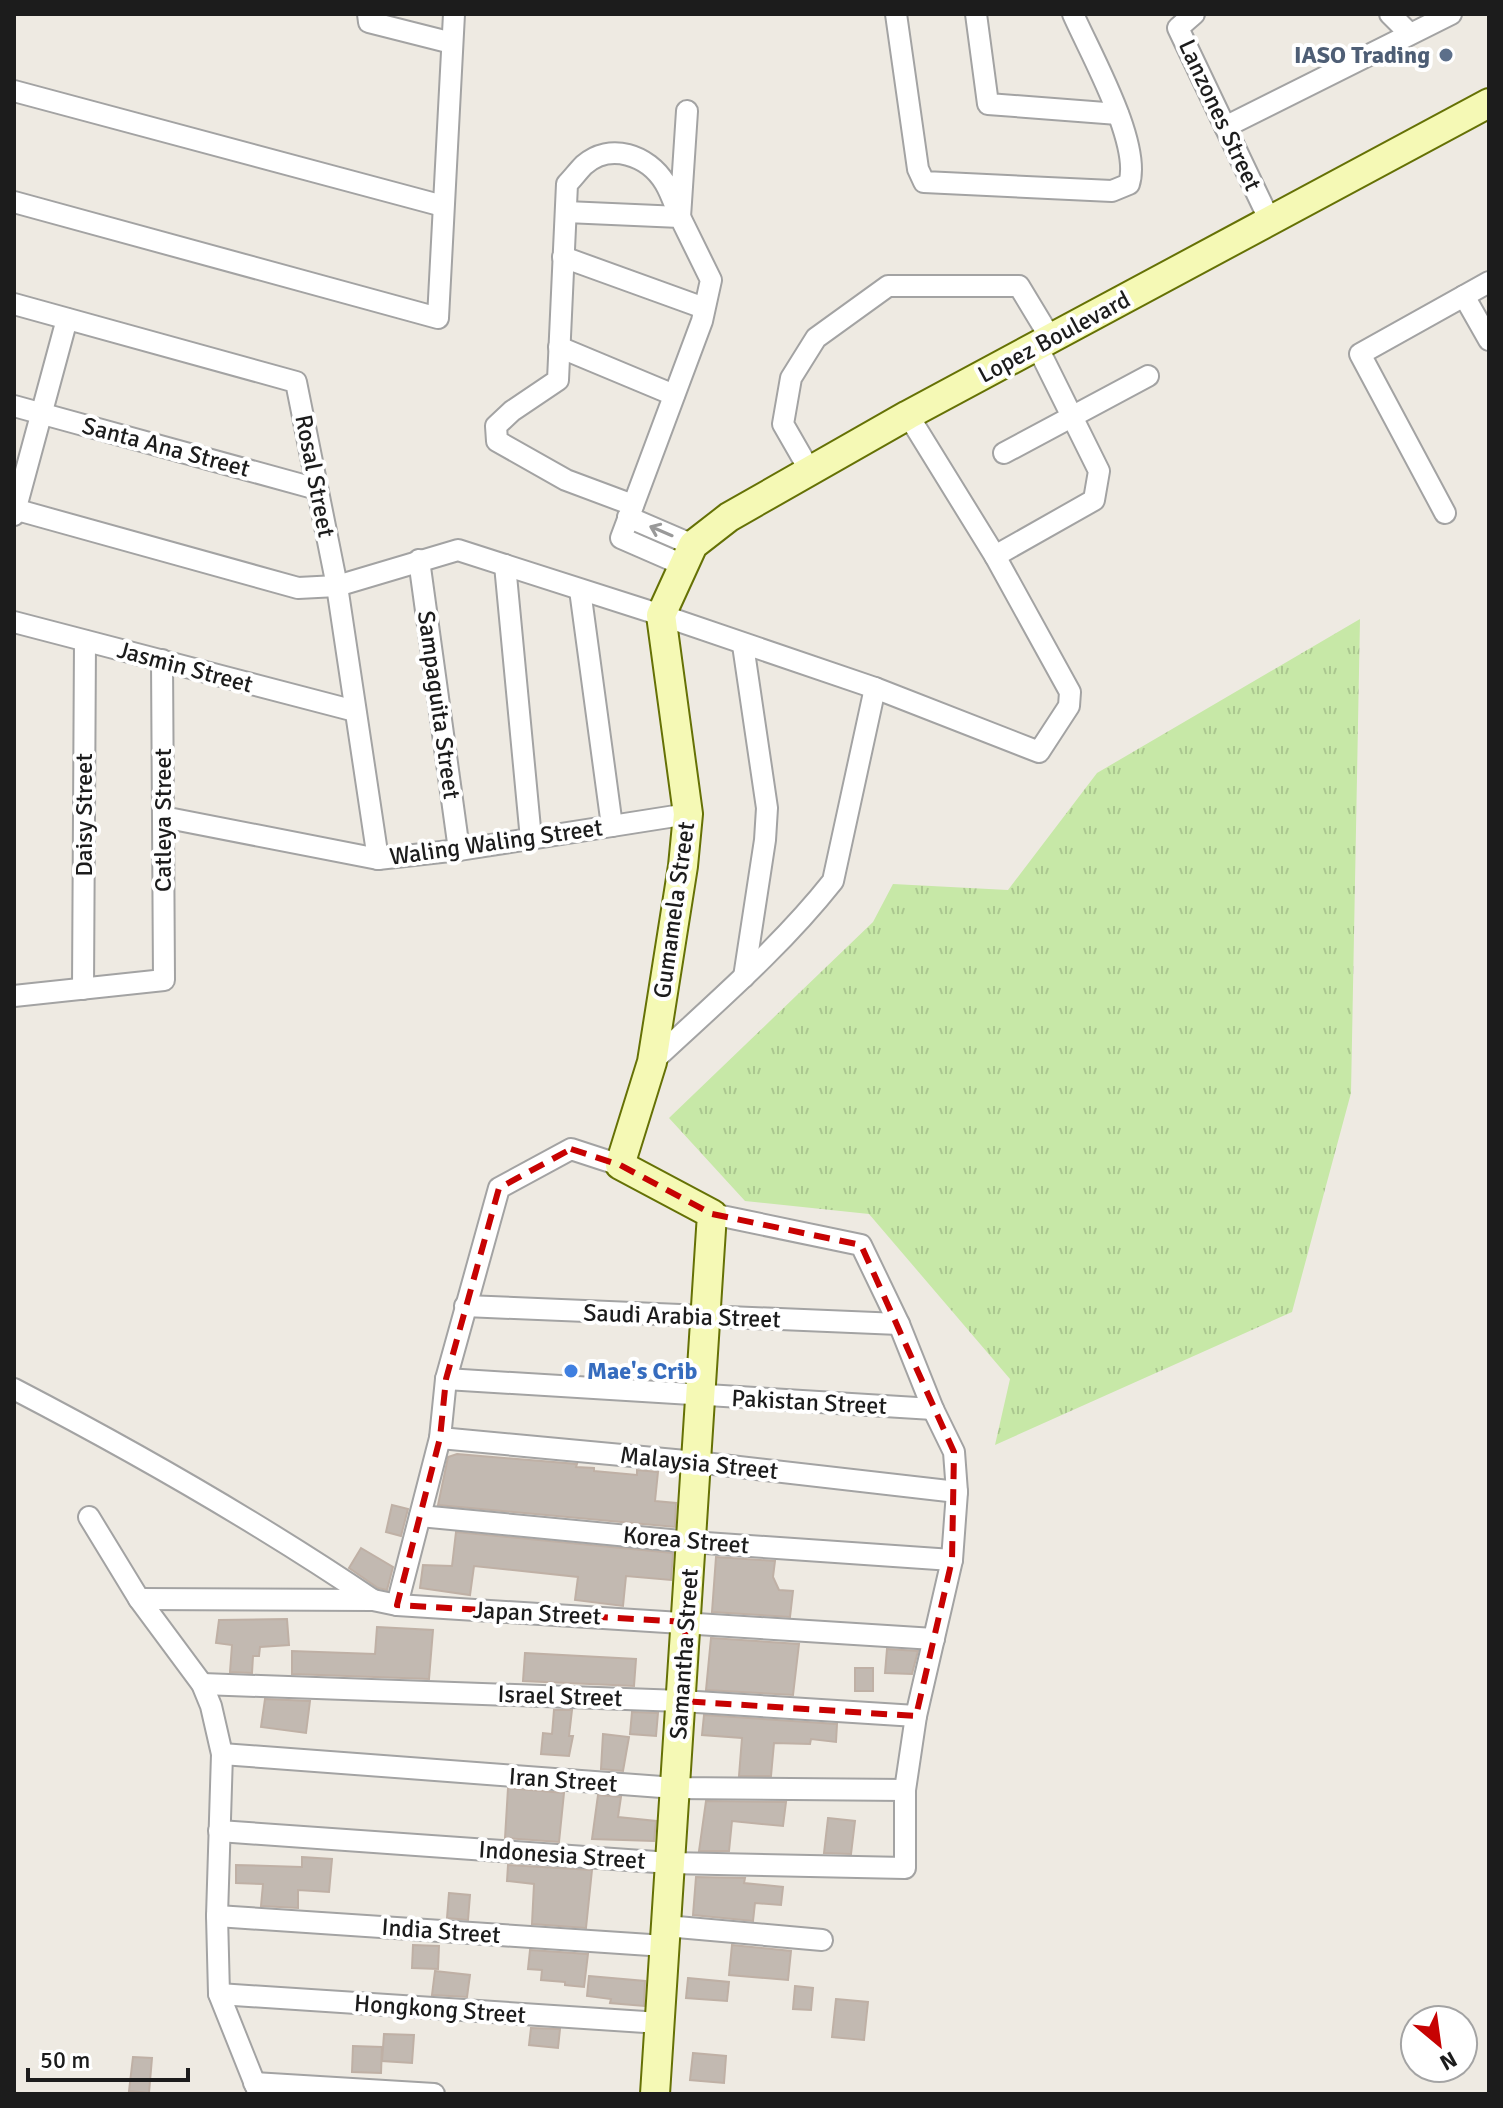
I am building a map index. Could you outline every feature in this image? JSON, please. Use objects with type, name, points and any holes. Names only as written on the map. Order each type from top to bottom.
[{"type":"street","points":[[368,14],[369,22],[452,43]]},
{"type":"street","points":[[14,202],[438,318],[454,14]]},
{"type":"street","points":[[896,14],[918,169],[924,182],[1112,191],[1129,184],[1133,172],[1131,155],[1118,114],[1073,14]]},
{"type":"street","points":[[976,14],[988,104],[1118,114]]},
{"type":"street","name":"Lanzones Street","points":[[1194,14],[1178,28],[1270,221]]},
{"type":"street","points":[[1390,14],[1410,34]]},
{"type":"street","points":[[1225,127],[1451,14]]},
{"type":"street","points":[[14,91],[443,206]]},
{"type":"street","name":"Lopez Boulevard","points":[[661,615],[688,555],[729,517],[908,415],[1489,103]]},
{"type":"street","points":[[680,217],[687,111]]},
{"type":"street","points":[[630,511],[702,321],[711,280],[665,182],[650,164],[632,155],[609,152],[586,163],[567,184],[558,380],[512,411],[496,426],[497,441],[630,511],[688,555]]},
{"type":"street","points":[[566,212],[680,217]]},
{"type":"street","points":[[563,257],[704,308]]},
{"type":"street","points":[[1445,513],[1360,354],[1489,282]]},
{"type":"street","points":[[810,471],[783,424],[791,378],[816,338],[888,286],[1019,286],[1044,342],[1071,416],[1099,471],[1094,500],[995,556]]},
{"type":"street","points":[[1464,296],[1489,340]]},
{"type":"street","name":"Rosal Street","points":[[14,304],[296,382],[337,586],[378,859]]},
{"type":"street","points":[[67,319],[15,511],[298,588],[337,586],[458,550],[875,688],[1039,752],[1069,706],[1070,692],[995,556],[908,415]]},
{"type":"street","points":[[559,347],[674,395]]},
{"type":"street","points":[[1004,453],[1148,376]]},
{"type":"street","name":"Santa Ana Street","points":[[14,406],[317,489]]},
{"type":"street","name":"Sampaguita Street","points":[[419,560],[459,850]]},
{"type":"street","points":[[505,565],[531,839]]},
{"type":"street","points":[[580,590],[612,826]]},
{"type":"street","name":"Gumamela Street","points":[[620,1165],[652,1062],[683,866],[688,814],[661,615]]},
{"type":"street","name":"Jasmin Street","points":[[14,622],[355,711]]},
{"type":"street","name":"Daisy Street","points":[[83,989],[85,641]]},
{"type":"street","points":[[743,645],[767,808],[744,977]]},
{"type":"street","name":"Catleya Street","points":[[83,989],[164,980],[162,660]]},
{"type":"street","points":[[652,1062],[744,977],[833,881],[875,688]]},
{"type":"street","name":"Waling Waling Street","points":[[163,817],[378,859],[459,850],[688,814]]},
{"type":"street","points":[[14,996],[83,989]]},
{"type":"street","points":[[397,1605],[440,1438],[446,1379],[499,1188],[571,1149],[620,1165],[712,1214],[861,1245],[954,1452],[957,1492],[952,1560],[916,1716],[905,1790]]},
{"type":"street","name":"Samantha Street","points":[[655,2094],[712,1214]]},
{"type":"street","name":"Saudi Arabia Street","points":[[465,1306],[899,1324]]},
{"type":"street","name":"Pakistan Street","points":[[446,1379],[933,1409]]},
{"type":"street","points":[[14,1389],[311,1558],[373,1600]]},
{"type":"street","name":"Malaysia Street","points":[[440,1438],[696,1462],[957,1492]]},
{"type":"street","name":"Korea Street","points":[[420,1516],[691,1542],[952,1560]]},
{"type":"street","points":[[89,1517],[139,1599],[202,1684],[211,1706],[222,1754],[217,1916],[219,1994],[256,2088],[434,2094]]},
{"type":"street","name":"Japan Street","points":[[139,1599],[373,1600],[397,1605],[934,1639]]},
{"type":"street","name":"Israel Street","points":[[202,1684],[681,1701],[916,1716]]},
{"type":"street","name":"Iran Street","points":[[222,1754],[675,1788],[905,1790]]},
{"type":"street","name":"Indonesia Street","points":[[219,1831],[670,1863],[905,1868],[905,1790]]},
{"type":"street","name":"India Street","points":[[217,1916],[822,1940]]},
{"type":"street","name":"Hongkong Street","points":[[219,1994],[660,2023]]},
{"type":"highlighted area","points":[[571,1149],[620,1165],[712,1214],[861,1245],[954,1452],[952,1560],[916,1716],[681,1701],[686,1622],[397,1605],[440,1438],[446,1379],[499,1188]]},
{"type":"green space","points":[[1360,619],[1351,1093],[1292,1312],[995,1445],[1010,1379],[869,1214],[745,1201],[669,1118],[873,922],[893,884],[1008,890],[1097,773]]},
{"type":"building","points":[[457,1454],[577,1464],[576,1467],[594,1468],[594,1471],[637,1475],[637,1470],[658,1472],[655,1501],[676,1503],[675,1527],[438,1505],[448,1457]]},
{"type":"building","points":[[392,1505],[408,1509],[401,1536],[386,1532]]},
{"type":"building","points":[[456,1532],[673,1553],[671,1580],[626,1576],[623,1606],[575,1600],[578,1577],[474,1566],[470,1595],[420,1588],[423,1565],[452,1566]]},
{"type":"building","points":[[361,1548],[393,1567],[387,1590],[378,1588],[349,1568]]},
{"type":"building","points":[[716,1557],[775,1561],[773,1577],[779,1590],[793,1591],[790,1617],[712,1612]]},
{"type":"building","points":[[287,1619],[289,1645],[260,1647],[259,1656],[253,1656],[252,1673],[230,1672],[232,1645],[216,1643],[219,1620]]},
{"type":"building","points":[[377,1627],[433,1630],[429,1679],[292,1674],[292,1651],[375,1654]]},
{"type":"building","points":[[711,1638],[799,1644],[793,1695],[706,1690]]},
{"type":"building","points":[[887,1649],[918,1651],[912,1674],[885,1673]]},
{"type":"building","points":[[525,1653],[636,1659],[634,1686],[523,1681]]},
{"type":"building","points":[[855,1668],[873,1668],[873,1691],[855,1691]]},
{"type":"building","points":[[265,1699],[310,1701],[306,1733],[261,1727]]},
{"type":"building","points":[[554,1710],[572,1710],[569,1736],[573,1736],[569,1756],[541,1754],[543,1733],[552,1734]]},
{"type":"building","points":[[632,1712],[658,1713],[656,1736],[630,1734]]},
{"type":"building","points":[[704,1715],[837,1724],[836,1742],[811,1739],[810,1744],[774,1743],[771,1776],[739,1776],[742,1738],[702,1735]]},
{"type":"building","points":[[603,1734],[629,1737],[623,1771],[601,1769]]},
{"type":"building","points":[[508,1788],[564,1793],[559,1842],[505,1838]]},
{"type":"building","points":[[598,1795],[621,1797],[618,1817],[656,1821],[654,1841],[592,1839]]},
{"type":"building","points":[[706,1801],[786,1802],[783,1826],[732,1821],[729,1851],[699,1851]]},
{"type":"building","points":[[828,1818],[855,1821],[851,1854],[824,1853]]},
{"type":"building","points":[[302,1857],[332,1859],[329,1892],[298,1890],[298,1908],[261,1906],[263,1884],[236,1883],[236,1865],[302,1867]]},
{"type":"building","points":[[508,1865],[592,1870],[586,1928],[532,1924],[534,1884],[507,1881]]},
{"type":"building","points":[[696,1877],[745,1878],[744,1883],[783,1887],[781,1905],[755,1903],[753,1921],[693,1915]]},
{"type":"building","points":[[449,1893],[470,1895],[468,1920],[447,1918]]},
{"type":"building","points":[[413,1945],[439,1946],[438,1969],[412,1968]]},
{"type":"building","points":[[732,1945],[791,1951],[788,1980],[729,1975]]},
{"type":"building","points":[[530,1950],[588,1954],[584,1987],[541,1980],[542,1970],[528,1969]]},
{"type":"building","points":[[435,1971],[470,1975],[467,1997],[432,1995]]},
{"type":"building","points":[[589,1976],[645,1981],[644,2006],[610,2003],[611,1999],[587,1996]]},
{"type":"building","points":[[688,1978],[729,1982],[727,2001],[686,1998]]},
{"type":"building","points":[[795,1986],[813,1988],[811,2010],[793,2009]]},
{"type":"building","points":[[836,1999],[868,2002],[864,2040],[832,2037]]},
{"type":"building","points":[[531,2028],[560,2029],[558,2048],[529,2045]]},
{"type":"building","points":[[384,2034],[414,2035],[412,2063],[382,2061]]},
{"type":"building","points":[[353,2046],[382,2047],[381,2073],[352,2072]]},
{"type":"building","points":[[693,2053],[726,2056],[724,2083],[690,2080]]},
{"type":"building","points":[[133,2057],[152,2058],[149,2093],[129,2091]]},
{"type":"place","name":"IASO Trading","points":[[1446,55]]},
{"type":"place","name":"Mae's Crib","points":[[571,1371]]}]
